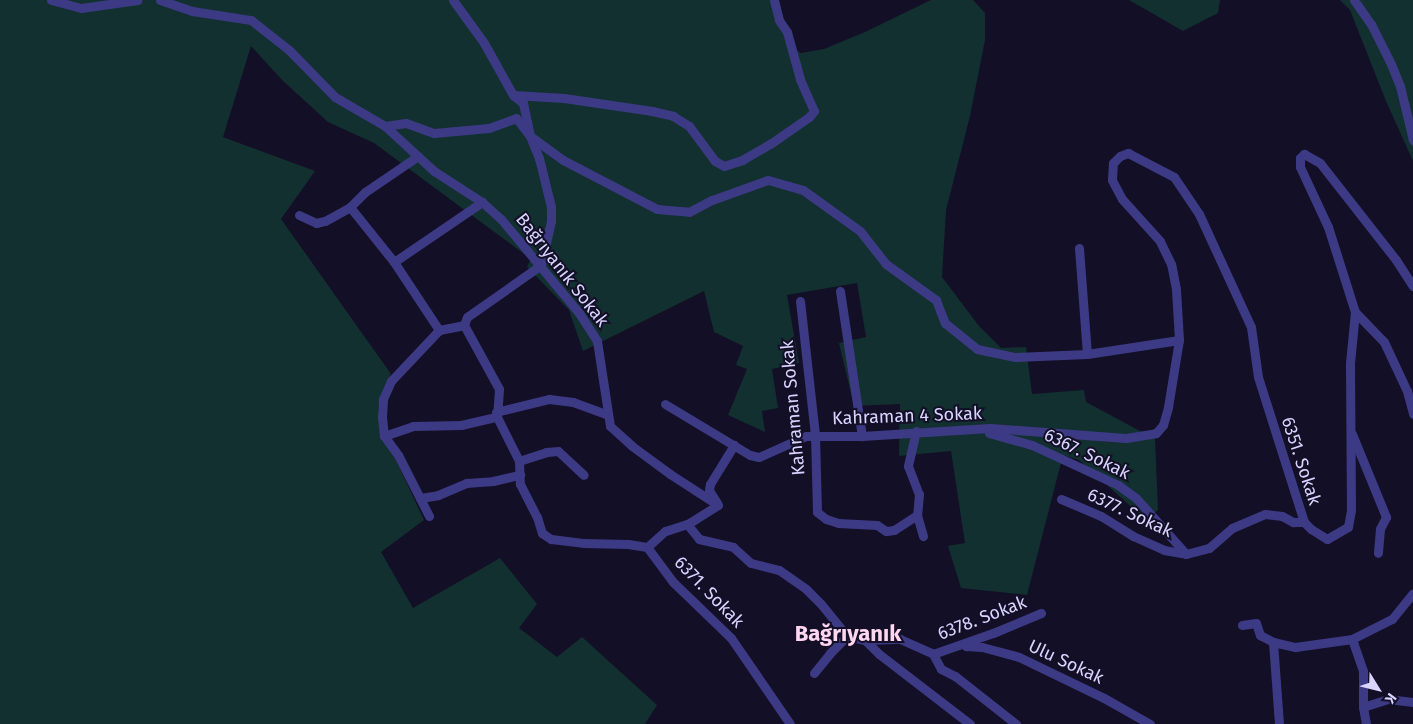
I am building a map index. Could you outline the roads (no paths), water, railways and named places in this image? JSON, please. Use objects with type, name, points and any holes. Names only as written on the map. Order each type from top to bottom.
[{"type":"street","points":[[51,0],[81,8],[137,0]]},
{"type":"street","name":"Bağrıyanık Sokak","points":[[160,0],[192,11],[251,20],[289,50],[335,97],[385,126],[434,171],[482,202],[501,219],[579,313],[597,341],[610,426],[632,446],[670,474],[718,505]]},
{"type":"street","points":[[453,0],[484,43],[513,95],[523,103],[530,136],[540,158],[551,207],[541,265],[467,317],[464,325],[499,389],[497,414],[519,461],[520,484],[542,533],[551,538],[583,544],[628,544],[647,547],[665,532],[687,524],[718,505],[709,490],[710,484],[734,445]]},
{"type":"street","points":[[513,95],[564,98],[652,111],[673,116],[689,126],[715,161],[724,166],[742,160],[773,142],[809,117],[814,111],[800,79],[787,32],[779,20],[774,0]]},
{"type":"street","points":[[1354,0],[1371,24],[1391,64],[1400,86],[1413,140]]},
{"type":"street","points":[[385,126],[406,123],[434,133],[489,128],[516,118],[530,136],[563,160],[657,209],[689,212],[712,200],[768,180],[803,190],[860,230],[886,264],[936,300],[945,323],[977,349],[1015,357],[1087,354],[1179,340]]},
{"type":"street","name":"6351. Sokak","points":[[1179,340],[1176,289],[1171,264],[1160,241],[1122,199],[1112,180],[1113,164],[1120,156],[1128,153],[1174,177],[1199,214],[1240,299],[1251,327],[1258,377],[1304,522],[1327,539],[1348,527],[1352,496],[1349,427],[1350,363],[1355,312],[1328,228],[1300,167],[1300,158],[1304,154],[1320,163],[1396,260],[1413,286]]},
{"type":"street","points":[[299,215],[316,223],[325,221],[350,207],[365,192],[418,156]]},
{"type":"street","points":[[394,262],[482,202]]},
{"type":"street","points":[[350,207],[394,262],[439,330]]},
{"type":"street","points":[[1079,248],[1087,354]]},
{"type":"street","points":[[840,292],[862,436]]},
{"type":"street","name":"Kahraman Sokak","points":[[800,301],[815,435],[817,512],[826,519],[838,523],[877,525],[886,531],[894,530],[916,515]]},
{"type":"street","points":[[1355,312],[1384,342],[1408,391],[1413,414]]},
{"type":"street","points":[[429,516],[398,455],[384,436],[382,418],[383,399],[390,381],[439,330],[464,325]]},
{"type":"street","name":"Kahraman 4 Sokak","points":[[665,404],[750,455],[759,457],[806,436],[815,435],[862,436],[968,429],[1126,438],[1156,434],[1163,425],[1179,340]]},
{"type":"street","points":[[384,436],[413,426],[461,425],[549,399],[573,402],[608,415]]},
{"type":"street","points":[[1349,427],[1386,517],[1380,530],[1378,553]]},
{"type":"street","name":"6367. Sokak","points":[[968,429],[1007,437],[1032,446],[1118,485],[1136,498],[1186,554]]},
{"type":"street","points":[[916,431],[908,466],[919,494],[916,515],[922,536]]},
{"type":"street","points":[[519,461],[546,452],[558,451],[584,475]]},
{"type":"street","points":[[420,498],[438,496],[466,483],[494,481],[520,475]]},
{"type":"street","name":"6377. Sokak","points":[[1061,499],[1101,516],[1133,536],[1164,550],[1186,554]]},
{"type":"street","points":[[1186,554],[1208,548],[1232,528],[1265,514],[1282,516],[1292,522],[1304,522]]},
{"type":"street","points":[[687,524],[699,539],[733,547],[751,563],[779,570],[821,604],[847,636],[866,640],[900,639],[933,654],[941,669],[955,676],[1016,724]]},
{"type":"street","name":"6371. Sokak","points":[[647,547],[673,582],[731,638],[790,724]]},
{"type":"street","points":[[1242,625],[1256,623],[1260,635],[1273,642],[1295,647],[1352,639],[1392,619],[1413,593]]},
{"type":"street","name":"6378. Sokak","points":[[933,654],[964,644],[1041,613]]},
{"type":"street","points":[[814,673],[847,636]]},
{"type":"street","points":[[1352,639],[1363,671],[1363,707],[1366,724]]},
{"type":"street","points":[[866,640],[879,654],[970,724]]},
{"type":"street","points":[[1273,642],[1279,724]]},
{"type":"street","name":"Ulu Sokak","points":[[964,644],[1019,657],[1104,698],[1150,724]]},
{"type":"street","points":[[1363,707],[1388,699],[1413,702]]},
{"type":"district","name":"Bağrıyanık","points":[[848,634]]}]
